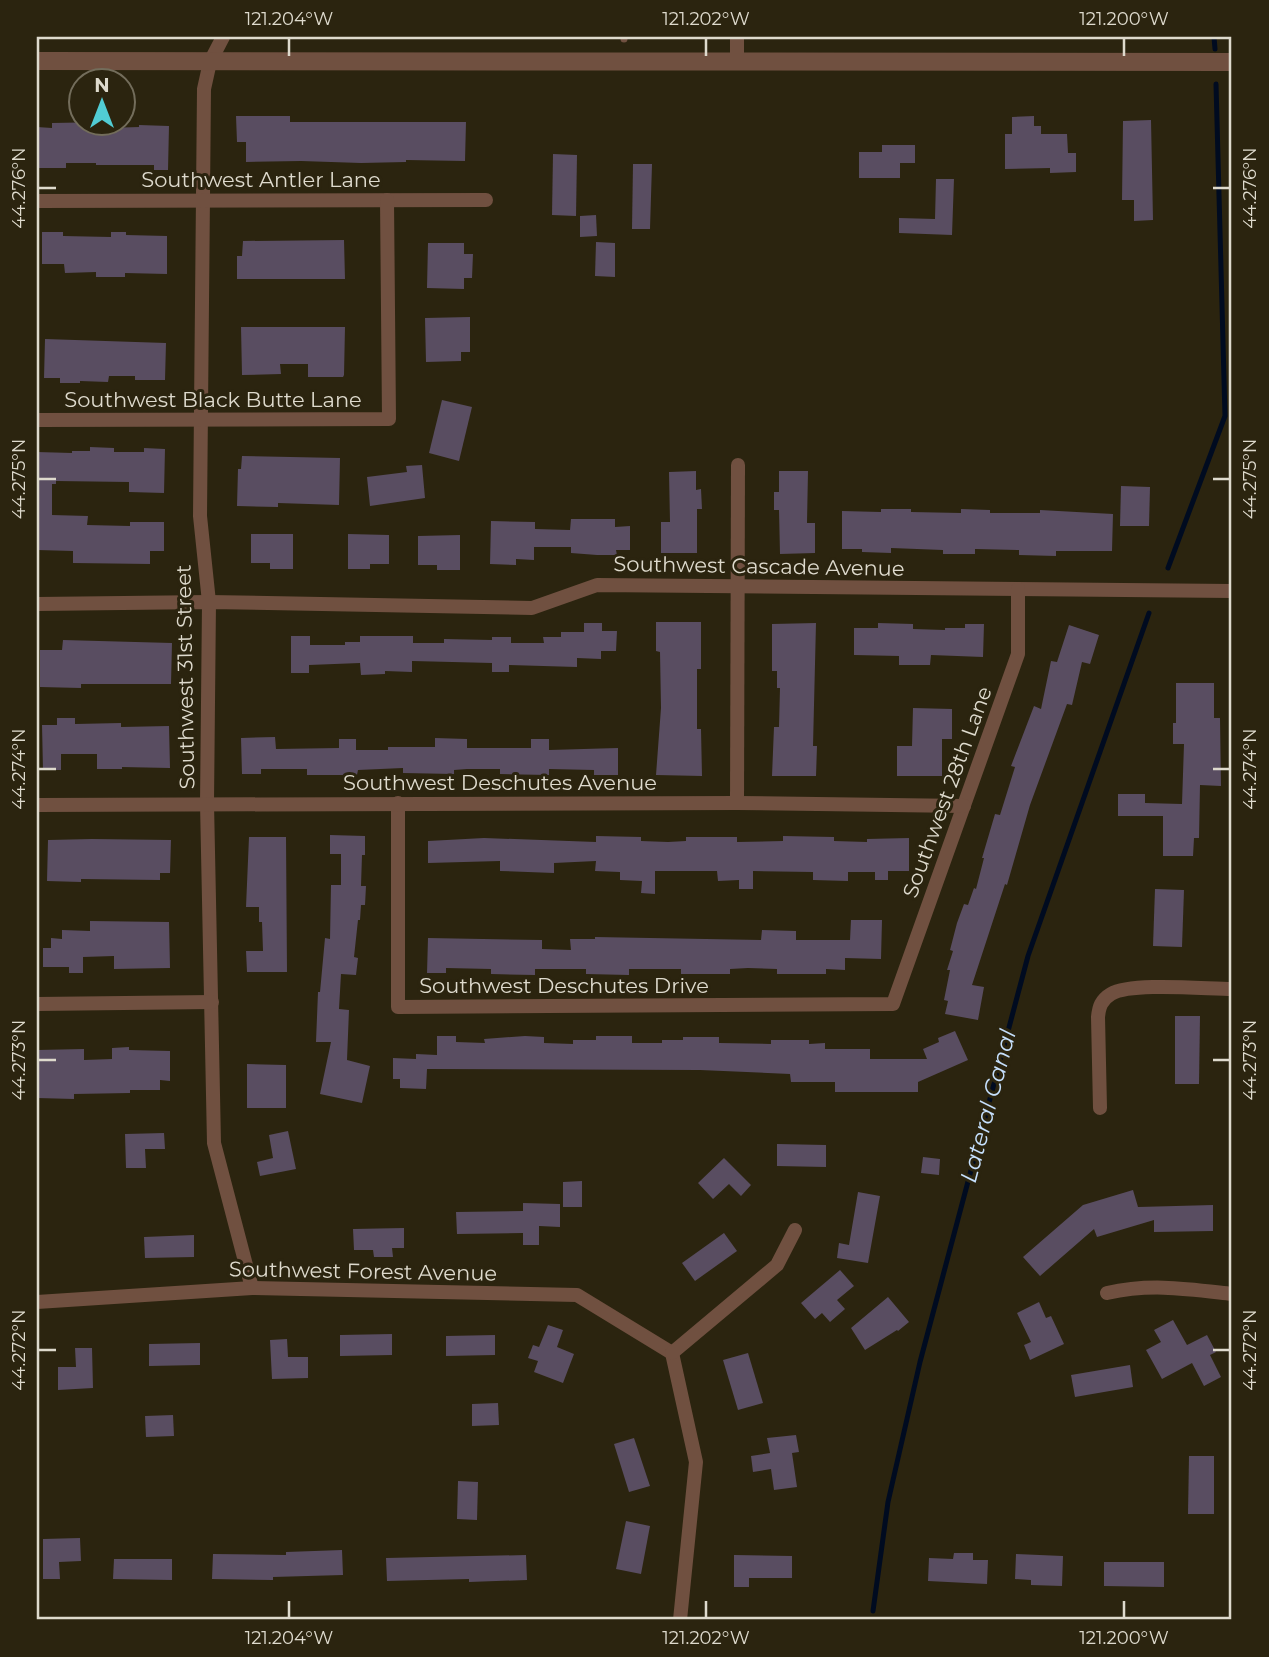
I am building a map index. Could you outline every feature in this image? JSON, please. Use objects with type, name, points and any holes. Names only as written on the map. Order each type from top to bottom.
[{"type":"street","name":"Southwest 31st Street","points":[[223,37],[210,62],[204,89],[200,516],[209,602],[207,803],[214,1143],[252,1288]]},
{"type":"street","points":[[737,37],[737,63]]},
{"type":"street","points":[[37,61],[1232,62]]},
{"type":"street","name":"Southwest Black Butte Lane","points":[[37,420],[389,419],[387,200]]},
{"type":"street","name":"Southwest Antler Lane","points":[[37,201],[486,200]]},
{"type":"street","points":[[737,803],[738,465]]},
{"type":"street","name":"Southwest Cascade Avenue","points":[[37,604],[209,602],[532,608],[597,585],[1232,591]]},
{"type":"street","name":"Southwest 28th Lane","points":[[893,1004],[1018,654],[1018,589]]},
{"type":"street","name":"Southwest Deschutes Drive","points":[[398,803],[398,1007],[893,1004]]},
{"type":"street","name":"Southwest Deschutes Avenue","points":[[37,805],[737,803],[964,806]]},
{"type":"street","points":[[1100,1108],[1098,1017],[1104,999],[1112,993],[1135,988],[1232,989]]},
{"type":"street","points":[[37,1004],[212,1002]]},
{"type":"street","points":[[680,1620],[696,1462],[672,1353],[778,1265],[795,1230]]},
{"type":"street","points":[[1107,1293],[1136,1287],[1165,1287],[1232,1294]]},
{"type":"street","name":"Southwest Forest Avenue","points":[[37,1302],[252,1288],[577,1295],[672,1353]]},
{"type":"building","points":[[236,116],[290,116],[290,122],[466,122],[465,161],[246,162],[246,142],[237,142]]},
{"type":"building","points":[[1034,116],[1034,126],[1041,126],[1041,134],[1067,134],[1068,153],[1076,153],[1076,172],[1050,173],[1050,168],[1005,169],[1005,134],[1012,134],[1012,117]]},
{"type":"building","points":[[1151,120],[1153,220],[1134,221],[1134,200],[1122,200],[1123,121]]},
{"type":"building","points":[[52,123],[66,123],[66,136],[136,136],[136,127],[139,125],[169,126],[168,170],[154,170],[154,165],[96,163],[66,163],[66,168],[37,168],[37,127],[52,128]]},
{"type":"building","points":[[882,145],[915,145],[915,163],[900,163],[900,178],[859,178],[859,152],[882,152]]},
{"type":"building","points":[[553,154],[577,155],[576,216],[552,215]]},
{"type":"building","points":[[633,164],[652,164],[650,229],[632,229]]},
{"type":"building","points":[[936,179],[954,179],[952,235],[899,233],[899,218],[935,219]]},
{"type":"building","points":[[596,215],[597,236],[580,237],[580,216]]},
{"type":"building","points":[[42,232],[63,232],[63,236],[111,237],[111,232],[126,232],[126,235],[167,236],[167,274],[125,273],[125,277],[96,277],[96,272],[65,273],[64,264],[42,264]]},
{"type":"building","points":[[344,240],[345,279],[237,279],[237,256],[242,256],[243,241]]},
{"type":"building","points":[[596,242],[615,243],[615,277],[595,276]]},
{"type":"building","points":[[428,243],[464,243],[464,254],[473,254],[472,278],[464,278],[464,289],[427,288]]},
{"type":"building","points":[[470,317],[470,352],[461,352],[461,361],[426,362],[425,318]]},
{"type":"building","points":[[241,327],[345,327],[344,375],[308,377],[308,364],[280,364],[281,374],[242,375]]},
{"type":"building","points":[[45,339],[166,343],[165,380],[135,380],[135,376],[109,376],[108,382],[60,383],[60,378],[44,378]]},
{"type":"building","points":[[442,400],[472,407],[459,461],[429,453]]},
{"type":"building","points":[[90,447],[114,448],[114,452],[144,452],[144,448],[165,449],[164,493],[129,492],[129,482],[56,481],[56,484],[52,484],[52,515],[88,516],[87,525],[130,526],[130,522],[164,522],[164,551],[150,551],[150,564],[73,563],[73,551],[37,550],[37,452],[72,453],[90,451]]},
{"type":"building","points":[[242,456],[340,458],[339,505],[278,503],[278,507],[237,506],[238,469],[241,469]]},
{"type":"building","points":[[422,465],[425,498],[370,506],[367,477],[407,472],[406,466]]},
{"type":"building","points":[[696,471],[696,490],[701,489],[702,509],[697,509],[697,553],[661,553],[661,522],[670,522],[669,472]]},
{"type":"building","points":[[779,471],[808,471],[807,523],[815,523],[815,553],[780,554],[779,510],[774,510],[774,492],[779,492]]},
{"type":"building","points":[[1121,486],[1150,487],[1149,526],[1120,526]]},
{"type":"building","points":[[881,509],[961,513],[961,509],[990,510],[990,513],[1040,513],[1040,510],[1113,514],[1112,551],[1056,551],[1056,556],[1019,555],[1019,550],[975,549],[975,554],[943,554],[943,550],[891,548],[891,553],[842,549],[842,511],[881,512]]},
{"type":"building","points":[[571,519],[615,519],[615,527],[630,526],[630,550],[616,550],[617,555],[597,555],[571,553],[571,547],[534,547],[534,560],[516,559],[516,565],[490,564],[491,521],[535,522],[535,529],[570,530]]},
{"type":"building","points":[[251,534],[293,534],[293,569],[270,569],[270,563],[251,563]]},
{"type":"building","points":[[348,534],[389,535],[389,564],[370,564],[370,569],[348,569]]},
{"type":"building","points":[[460,535],[460,570],[437,570],[437,565],[418,565],[418,536]]},
{"type":"building","points":[[656,622],[701,622],[701,669],[697,669],[697,729],[701,729],[702,776],[656,775],[661,708],[660,652],[656,651]]},
{"type":"building","points":[[584,623],[602,623],[602,631],[617,631],[616,651],[601,651],[601,659],[577,658],[577,667],[509,665],[509,672],[492,672],[492,663],[412,661],[412,672],[385,671],[385,674],[361,675],[360,663],[309,665],[309,673],[291,673],[291,636],[310,636],[310,645],[345,645],[345,642],[360,642],[360,636],[413,636],[413,643],[511,637],[511,643],[544,643],[543,637],[561,637],[561,632],[584,632]]},
{"type":"building","points":[[816,623],[813,746],[817,746],[816,776],[772,776],[774,727],[779,727],[780,688],[777,688],[777,671],[772,671],[772,624]]},
{"type":"building","points":[[878,623],[913,624],[913,629],[945,630],[965,628],[965,624],[984,624],[983,657],[931,655],[930,665],[899,665],[899,656],[854,655],[854,628],[878,628]]},
{"type":"building","points":[[1069,625],[1099,635],[1090,664],[1082,662],[1072,705],[1067,704],[1030,805],[1007,885],[1005,884],[972,985],[984,987],[978,1020],[945,1014],[948,1001],[944,1000],[950,970],[947,970],[957,923],[964,904],[968,905],[974,888],[976,889],[995,814],[1000,815],[1015,767],[1011,766],[1034,706],[1041,709],[1051,661],[1057,662]]},
{"type":"building","points":[[63,640],[172,643],[171,684],[40,687],[40,650],[62,650]]},
{"type":"building","points":[[1176,683],[1214,683],[1214,718],[1220,718],[1221,786],[1200,785],[1199,838],[1194,838],[1193,856],[1163,856],[1163,816],[1118,816],[1118,794],[1145,794],[1145,803],[1182,804],[1184,744],[1173,744]]},
{"type":"building","points":[[913,708],[952,709],[952,739],[942,739],[942,776],[897,776],[897,746],[912,746]]},
{"type":"building","points":[[57,718],[75,718],[75,724],[169,726],[170,768],[97,769],[97,754],[61,754],[61,770],[43,770],[42,725],[57,725]]},
{"type":"building","points":[[275,737],[276,749],[339,748],[339,739],[356,739],[356,750],[435,747],[435,738],[467,739],[467,748],[531,748],[531,739],[549,739],[549,750],[618,748],[618,775],[594,775],[594,770],[549,769],[549,775],[500,774],[500,769],[454,770],[454,774],[403,773],[403,768],[358,770],[357,775],[307,775],[307,769],[261,769],[261,774],[242,774],[241,738]]},
{"type":"building","points":[[330,835],[365,836],[361,886],[366,886],[365,905],[361,905],[358,920],[354,957],[358,958],[356,975],[341,974],[339,1009],[349,1010],[347,1060],[370,1066],[362,1103],[320,1094],[331,1042],[316,1042],[318,992],[325,938],[330,939],[331,885],[341,885],[341,854],[330,854]]},
{"type":"building","points":[[596,836],[641,837],[641,841],[668,842],[686,841],[686,837],[737,837],[737,842],[783,841],[783,836],[834,837],[834,841],[867,842],[867,839],[909,838],[909,871],[888,871],[888,880],[875,880],[875,872],[848,872],[848,881],[813,880],[813,872],[753,871],[753,889],[739,889],[739,880],[718,881],[717,871],[655,871],[655,894],[641,893],[642,881],[620,880],[620,872],[595,871],[596,861],[554,863],[554,873],[500,871],[500,861],[428,863],[428,841],[484,838],[596,842]]},
{"type":"building","points":[[249,837],[286,837],[287,972],[247,972],[246,951],[263,951],[259,907],[246,907]]},
{"type":"building","points":[[48,840],[171,840],[170,873],[160,873],[160,880],[47,881]]},
{"type":"building","points":[[1155,889],[1184,890],[1182,947],[1153,946]]},
{"type":"building","points":[[851,920],[882,920],[881,959],[845,958],[845,970],[826,969],[826,974],[777,974],[777,969],[748,968],[730,969],[730,974],[681,974],[681,969],[629,969],[629,975],[586,974],[586,969],[535,969],[535,975],[491,974],[491,969],[446,968],[446,973],[427,973],[428,938],[542,940],[542,949],[571,950],[570,939],[595,937],[761,940],[762,930],[796,931],[796,940],[850,940]]},
{"type":"building","points":[[90,921],[169,922],[170,968],[114,969],[114,956],[83,957],[83,973],[69,973],[69,967],[43,967],[43,948],[51,948],[51,938],[62,939],[62,930],[90,931]]},
{"type":"building","points":[[1175,1016],[1200,1016],[1199,1084],[1175,1084]]},
{"type":"building","points":[[955,1031],[968,1060],[918,1082],[918,1092],[835,1092],[835,1082],[791,1082],[790,1074],[700,1070],[427,1069],[426,1089],[400,1088],[400,1079],[393,1079],[393,1058],[416,1059],[416,1054],[437,1055],[437,1036],[456,1036],[456,1042],[485,1043],[484,1039],[544,1037],[544,1043],[573,1044],[573,1040],[596,1040],[596,1036],[632,1036],[632,1043],[662,1043],[662,1040],[683,1040],[683,1037],[719,1037],[719,1043],[771,1044],[771,1040],[809,1040],[809,1044],[825,1043],[825,1049],[870,1049],[870,1059],[927,1059],[923,1049],[939,1042],[938,1038]]},
{"type":"building","points":[[129,1047],[129,1050],[170,1051],[170,1081],[160,1080],[160,1090],[74,1094],[74,1099],[37,1098],[37,1050],[84,1049],[84,1060],[112,1059],[112,1048]]},
{"type":"building","points":[[247,1064],[286,1065],[286,1108],[247,1108]]},
{"type":"building","points":[[288,1131],[296,1169],[260,1176],[257,1162],[273,1158],[269,1135]]},
{"type":"building","points":[[164,1133],[165,1149],[145,1149],[146,1168],[126,1168],[125,1134]]},
{"type":"building","points":[[777,1144],[826,1145],[826,1167],[777,1166]]},
{"type":"building","points":[[923,1157],[940,1159],[939,1175],[921,1173]]},
{"type":"building","points":[[724,1158],[751,1185],[741,1196],[729,1184],[713,1199],[698,1183]]},
{"type":"building","points":[[582,1181],[582,1207],[563,1207],[563,1182]]},
{"type":"building","points":[[1133,1190],[1138,1207],[1213,1205],[1213,1231],[1154,1232],[1154,1220],[1097,1237],[1094,1229],[1040,1276],[1023,1257],[1083,1205]]},
{"type":"building","points":[[858,1192],[880,1196],[868,1263],[837,1258],[839,1243],[849,1245]]},
{"type":"building","points":[[523,1203],[560,1204],[560,1227],[539,1226],[539,1245],[523,1245],[523,1233],[457,1234],[456,1212],[523,1211]]},
{"type":"building","points":[[404,1228],[404,1248],[392,1248],[393,1257],[374,1257],[373,1250],[354,1250],[353,1229]]},
{"type":"building","points":[[724,1233],[737,1251],[695,1281],[682,1263]]},
{"type":"building","points":[[194,1235],[194,1257],[145,1258],[144,1237]]},
{"type":"building","points":[[840,1270],[854,1286],[837,1300],[845,1309],[830,1322],[822,1313],[815,1319],[801,1303]]},
{"type":"building","points":[[888,1297],[909,1322],[865,1350],[851,1328]]},
{"type":"building","points":[[1039,1302],[1046,1318],[1051,1316],[1064,1344],[1030,1360],[1024,1345],[1031,1342],[1017,1313]]},
{"type":"building","points":[[1173,1320],[1187,1345],[1207,1335],[1216,1352],[1210,1355],[1221,1377],[1204,1386],[1192,1363],[1162,1379],[1146,1350],[1161,1342],[1154,1330]]},
{"type":"building","points":[[548,1325],[563,1330],[557,1347],[574,1354],[563,1383],[534,1372],[538,1361],[528,1358],[533,1345],[539,1347]]},
{"type":"building","points":[[392,1334],[392,1355],[340,1356],[340,1335]]},
{"type":"building","points":[[495,1335],[495,1355],[446,1356],[446,1336]]},
{"type":"building","points":[[287,1339],[288,1357],[308,1357],[308,1378],[272,1379],[270,1340]]},
{"type":"building","points":[[200,1343],[200,1365],[149,1366],[149,1344]]},
{"type":"building","points":[[75,1348],[92,1348],[93,1388],[58,1390],[58,1367],[76,1367]]},
{"type":"building","points":[[748,1353],[763,1403],[738,1410],[723,1360]]},
{"type":"building","points":[[1130,1365],[1133,1387],[1075,1397],[1071,1375]]},
{"type":"building","points":[[498,1403],[499,1425],[472,1426],[472,1404]]},
{"type":"building","points":[[173,1415],[174,1436],[146,1437],[145,1416]]},
{"type":"building","points":[[796,1435],[799,1452],[792,1453],[797,1487],[774,1490],[771,1469],[753,1472],[751,1456],[770,1453],[767,1438]]},
{"type":"building","points":[[634,1438],[650,1486],[629,1492],[614,1444]]},
{"type":"building","points":[[1189,1456],[1214,1456],[1214,1514],[1188,1514]]},
{"type":"building","points":[[458,1481],[478,1482],[477,1520],[457,1519]]},
{"type":"building","points":[[626,1521],[650,1526],[641,1574],[616,1569]]},
{"type":"building","points":[[80,1538],[81,1561],[59,1562],[60,1579],[43,1579],[43,1539]]},
{"type":"building","points":[[342,1550],[343,1575],[273,1577],[273,1580],[212,1579],[213,1554],[286,1555],[286,1552]]},
{"type":"building","points":[[954,1553],[973,1553],[973,1560],[988,1560],[987,1584],[928,1581],[929,1558],[953,1559]]},
{"type":"building","points":[[1016,1554],[1063,1556],[1062,1586],[1031,1585],[1031,1580],[1015,1579]]},
{"type":"building","points":[[526,1555],[527,1580],[387,1581],[386,1558]]},
{"type":"building","points":[[734,1555],[792,1556],[792,1578],[749,1578],[749,1587],[734,1587]]},
{"type":"building","points":[[114,1559],[172,1559],[172,1580],[113,1579]]},
{"type":"building","points":[[1104,1562],[1164,1562],[1164,1587],[1104,1586]]},
{"type":"waterway","name":"Lateral Canal","points":[[1214,37],[1215,49]]},
{"type":"waterway","name":"Lateral Canal","points":[[1168,568],[1225,416],[1216,84]]},
{"type":"waterway","name":"Lateral Canal","points":[[873,1611],[888,1502],[920,1362],[1028,956],[1149,613]]}]
